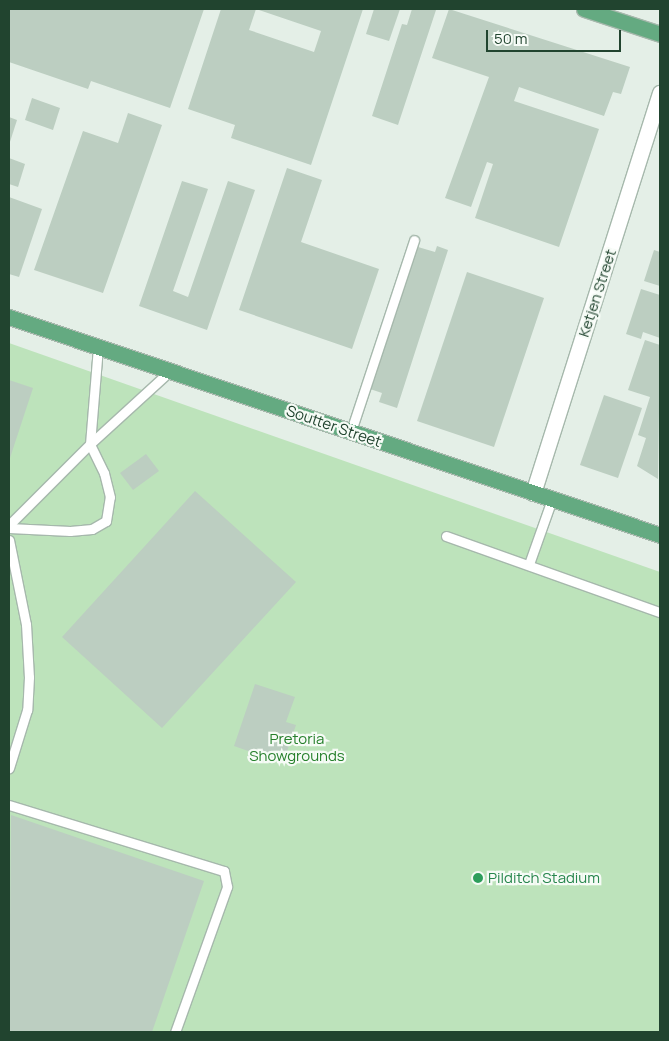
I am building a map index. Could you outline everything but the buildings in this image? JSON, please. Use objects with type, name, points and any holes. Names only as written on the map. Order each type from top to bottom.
[{"type":"main road","points":[[584,9],[660,34]]},
{"type":"main road","name":"Soutter Street","points":[[9,317],[660,535]]},
{"type":"street","name":"Ketjen Street","points":[[533,493],[660,93]]},
{"type":"lane","points":[[351,431],[414,240]]},
{"type":"lane","points":[[9,527],[70,531],[92,529],[106,521],[110,497],[90,444],[98,347]]},
{"type":"lane","points":[[9,527],[90,444],[170,371]]},
{"type":"lane","points":[[529,564],[552,499]]},
{"type":"lane","points":[[446,536],[660,612]]},
{"type":"lane","points":[[9,540],[26,624],[29,677],[27,710],[9,768]]},
{"type":"lane","points":[[9,805],[224,871],[227,887],[175,1032]]},
{"type":"green space","name":"Pretoria Showgrounds","points":[[9,343],[660,572],[660,1032],[9,1032]]},
{"type":"place","name":"Pilditch Stadium","points":[[478,878]]}]
